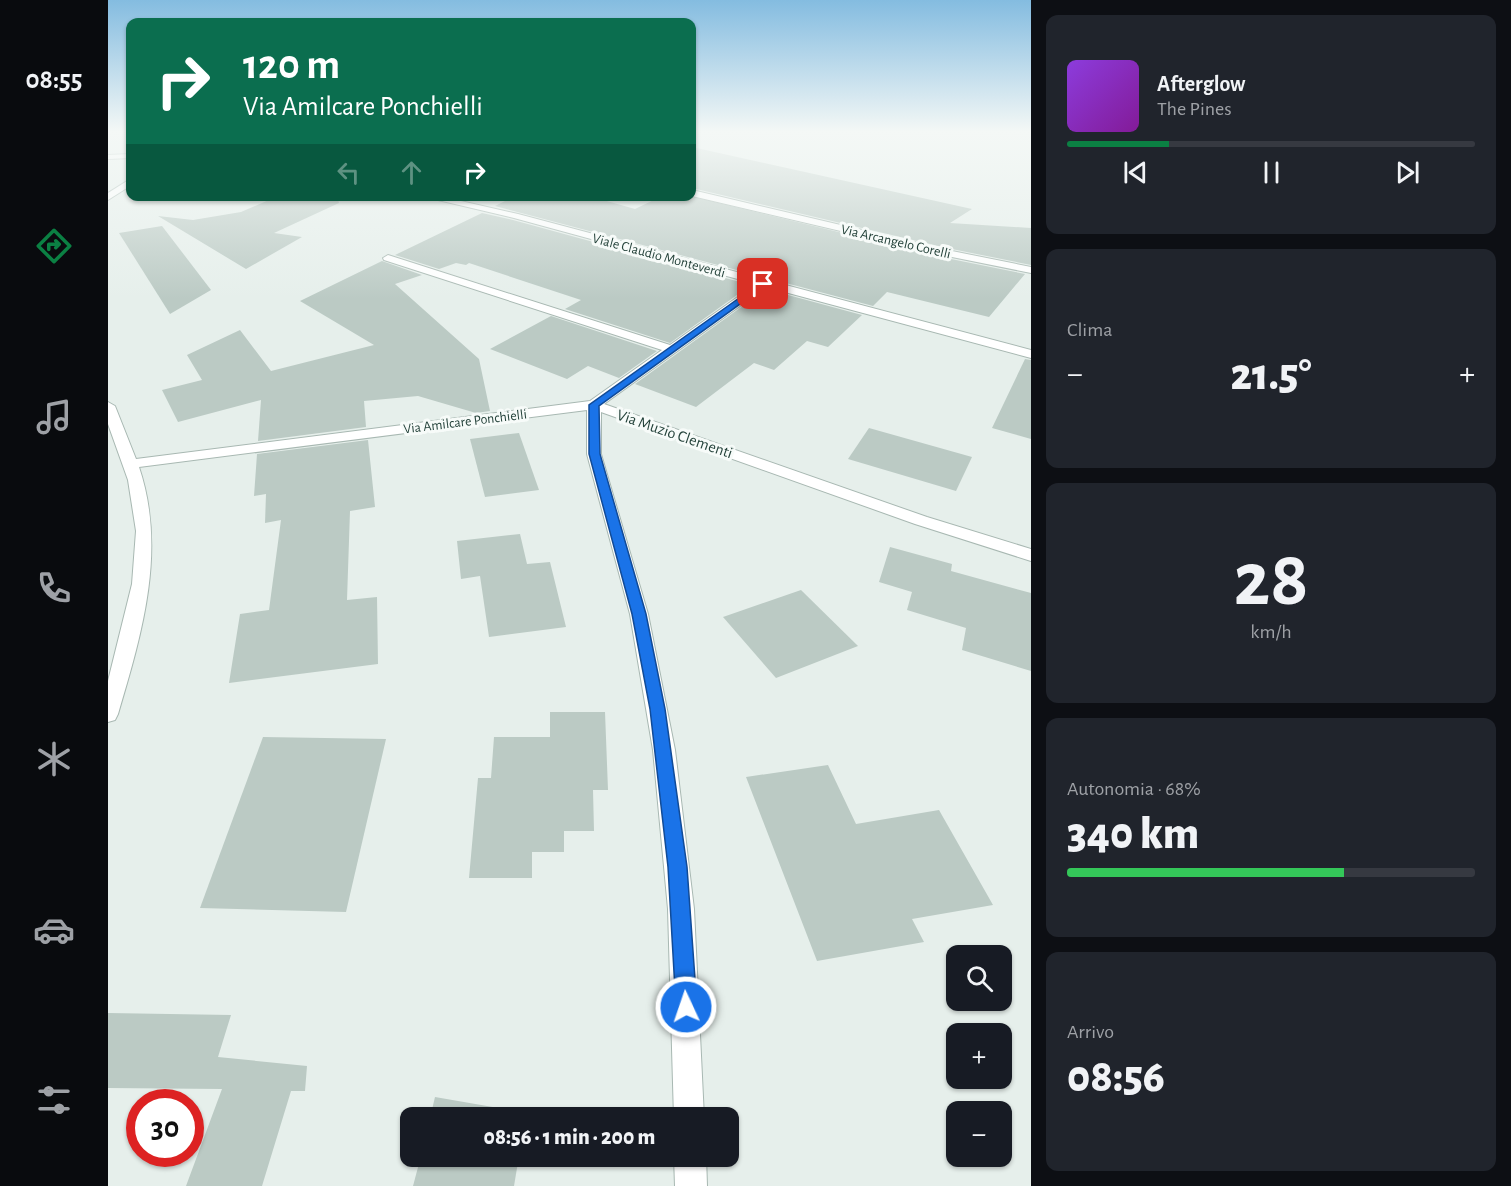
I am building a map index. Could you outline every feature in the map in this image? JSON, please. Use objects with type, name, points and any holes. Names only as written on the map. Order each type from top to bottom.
[{"type":"street","points":[[108,197],[124,188]]},
{"type":"street","name":"Via Arcangelo Corelli","points":[[696,194],[964,257],[1031,270]]},
{"type":"street","name":"Viale Claudio Monteverdi","points":[[448,201],[515,216],[1028,354]]},
{"type":"street","points":[[388,258],[671,349]]},
{"type":"street","name":"Via Amilcare Ponchielli","points":[[130,464],[594,405],[763,284]]},
{"type":"street","points":[[1028,354],[1031,336]]},
{"type":"street","name":"Via Muzio Clementi","points":[[689,1107],[681,920],[665,761],[639,614],[594,454],[594,405],[712,444],[909,518],[1031,555]]},
{"type":"street","points":[[108,406],[130,464],[143,516],[143,554],[135,614],[108,714]]},
{"type":"street","points":[[690,1167],[691,1186]]},
{"type":"building","points":[[696,188],[879,188],[972,209],[950,223],[1031,228],[1031,265],[947,248]]},
{"type":"building","points":[[696,197],[946,258],[1025,274],[989,317],[887,292],[873,306],[495,206],[505,201],[607,201],[635,209],[652,201],[696,201]]},
{"type":"building","points":[[266,201],[338,201],[339,203],[274,233],[302,237],[246,269],[158,216],[193,220],[241,212]]},
{"type":"building","points":[[482,213],[751,285],[670,343],[565,309],[581,300],[469,263],[466,265],[456,263],[439,269],[395,255]]},
{"type":"building","points":[[162,226],[211,290],[170,314],[119,233]]},
{"type":"building","points":[[382,261],[422,275],[395,284],[479,359],[490,411],[476,413],[418,396],[364,401],[366,427],[258,441],[261,400],[178,422],[162,390],[202,380],[187,355],[240,330],[271,371],[374,345],[300,301]]},
{"type":"building","points":[[766,289],[862,315],[828,347],[807,341],[774,370],[754,363],[696,407],[635,384]]},
{"type":"building","points":[[551,316],[657,351],[619,378],[588,366],[567,379],[490,349]]},
{"type":"building","points":[[1025,359],[1031,360],[1031,439],[992,428]]},
{"type":"building","points":[[869,428],[972,457],[956,491],[848,459]]},
{"type":"building","points":[[519,433],[539,490],[485,497],[470,439]]},
{"type":"building","points":[[368,440],[375,507],[350,511],[347,600],[377,597],[378,664],[229,683],[240,614],[269,610],[281,520],[265,523],[266,494],[254,496],[257,454]]},
{"type":"building","points":[[520,534],[527,564],[550,562],[566,627],[489,637],[480,576],[461,579],[457,541]]},
{"type":"building","points":[[890,547],[952,564],[951,571],[1031,593],[1031,671],[962,650],[966,628],[907,610],[912,592],[879,582]]},
{"type":"building","points":[[801,590],[858,646],[776,678],[723,617]]},
{"type":"building","points":[[550,712],[605,712],[608,790],[593,790],[594,831],[564,831],[564,852],[532,852],[532,878],[469,878],[478,778],[491,778],[494,737],[550,737]]},
{"type":"building","points":[[263,737],[386,739],[346,912],[200,908]]},
{"type":"building","points":[[828,765],[856,824],[939,810],[993,905],[912,919],[924,942],[817,961],[746,777]]},
{"type":"building","points":[[108,1013],[231,1015],[218,1057],[307,1066],[305,1091],[291,1091],[262,1186],[186,1186],[193,1167],[204,1167],[204,1138],[222,1089],[108,1088]]},
{"type":"building","points":[[435,1097],[492,1107],[433,1107]]},
{"type":"building","points":[[418,1167],[517,1167],[514,1186],[413,1186]]},
{"type":"route","points":[[686,1007],[678,867],[657,709],[639,614],[594,454],[594,405],[763,284]]}]
